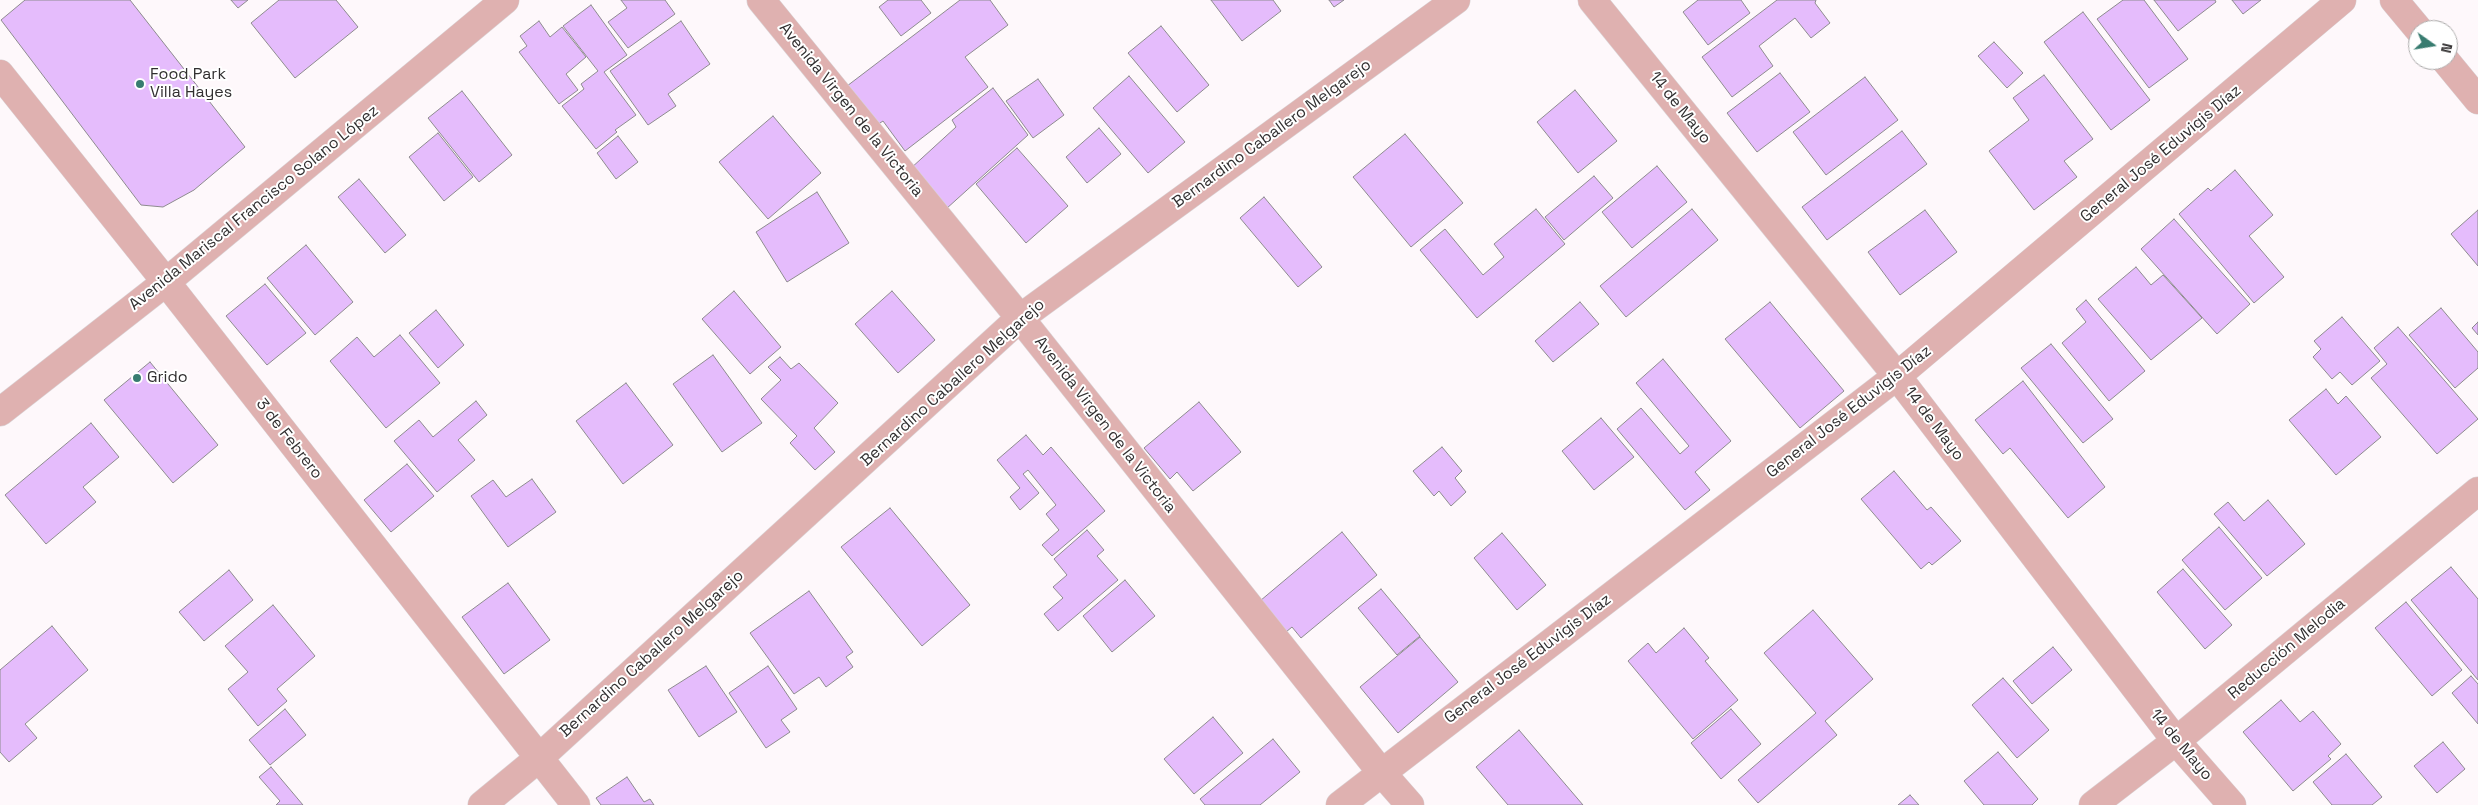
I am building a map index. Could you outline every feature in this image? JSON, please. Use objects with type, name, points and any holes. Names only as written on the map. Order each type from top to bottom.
[{"type":"street","name":"Avenida Mariscal Francisco Solano López","points":[[0,412],[166,282],[505,0]]},
{"type":"street","name":"Avenida Virgen de la Victoria","points":[[761,0],[1020,318],[1381,772],[1410,805]]},
{"type":"street","name":"Bernardino Caballero Melgarejo","points":[[482,805],[539,758],[1020,318],[1456,0]]},
{"type":"street","name":"14 de Mayo","points":[[1592,0],[1897,376],[2176,741],[2232,805]]},
{"type":"street","name":"General José Eduvigis Díaz","points":[[1340,805],[1897,376],[2342,0]]},
{"type":"street","points":[[2394,0],[2411,20]]},
{"type":"street","points":[[2452,70],[2478,100]]},
{"type":"street","name":"3 de Febrero","points":[[0,74],[166,282],[576,805]]},
{"type":"street","name":"Reducción Melodia","points":[[2093,805],[2176,741],[2478,491]]},
{"type":"building","points":[[25,0],[130,0],[245,147],[194,190],[163,207],[141,205],[1,20]]},
{"type":"building","points":[[231,0],[248,0],[238,8]]},
{"type":"building","points":[[279,0],[336,0],[358,27],[295,78],[251,23]]},
{"type":"building","points":[[621,0],[665,0],[675,14],[628,48],[608,22],[627,8]]},
{"type":"building","points":[[888,0],[921,0],[931,13],[901,36],[879,7]]},
{"type":"building","points":[[960,0],[990,0],[1008,25],[965,57],[988,87],[905,151],[883,121],[877,125],[847,86]]},
{"type":"building","points":[[1211,0],[1273,0],[1281,11],[1242,41]]},
{"type":"building","points":[[1329,0],[1344,0],[1334,7]]},
{"type":"building","points":[[1698,0],[1741,0],[1750,13],[1708,45],[1683,12]]},
{"type":"building","points":[[1777,0],[1816,0],[1815,3],[1830,23],[1811,38],[1795,18],[1759,46],[1773,66],[1732,97],[1702,57]]},
{"type":"building","points":[[2123,0],[2144,0],[2188,59],[2149,88],[2097,19]]},
{"type":"building","points":[[2154,0],[2215,0],[2216,2],[2178,31]]},
{"type":"building","points":[[2232,0],[2261,0],[2243,14]]},
{"type":"building","points":[[591,5],[627,55],[604,72],[636,115],[615,130],[617,132],[596,149],[562,106],[584,89],[581,84],[598,71],[563,26]]},
{"type":"building","points":[[2083,12],[2150,100],[2111,130],[2044,42]]},
{"type":"building","points":[[539,21],[550,37],[562,27],[586,57],[566,74],[578,90],[559,104],[519,52],[527,46],[520,36]]},
{"type":"building","points":[[681,21],[710,64],[668,94],[676,106],[648,125],[610,71]]},
{"type":"building","points":[[1161,26],[1209,85],[1177,112],[1128,53]]},
{"type":"building","points":[[1994,42],[2023,73],[2007,88],[1978,56]]},
{"type":"building","points":[[1780,73],[1810,112],[1757,152],[1727,113]]},
{"type":"building","points":[[2044,75],[2093,139],[2064,161],[2077,177],[2034,210],[1989,151],[2029,120],[2013,98]]},
{"type":"building","points":[[1129,76],[1185,142],[1148,173],[1093,108]]},
{"type":"building","points":[[1865,77],[1898,120],[1826,175],[1793,132]]},
{"type":"building","points":[[1038,79],[1064,115],[1033,138],[1006,101]]},
{"type":"building","points":[[993,88],[1028,135],[946,209],[910,169],[956,127],[952,120]]},
{"type":"building","points":[[1575,90],[1617,141],[1578,173],[1537,122]]},
{"type":"building","points":[[462,91],[512,155],[479,182],[428,118]]},
{"type":"building","points":[[773,116],[821,173],[768,219],[719,162]]},
{"type":"building","points":[[1099,128],[1121,154],[1087,183],[1066,157]]},
{"type":"building","points":[[1902,131],[1927,164],[1827,240],[1802,207]]},
{"type":"building","points":[[438,133],[473,177],[444,201],[409,157]]},
{"type":"building","points":[[1405,134],[1463,203],[1411,247],[1353,177]]},
{"type":"building","points":[[618,136],[638,162],[616,179],[597,153]]},
{"type":"building","points":[[1017,148],[1068,206],[1026,243],[976,184]]},
{"type":"building","points":[[1657,166],[1687,202],[1632,248],[1602,212]]},
{"type":"building","points":[[2235,170],[2273,215],[2249,236],[2284,277],[2254,303],[2179,214],[2208,188],[2211,191]]},
{"type":"building","points":[[1594,176],[1613,198],[1564,240],[1545,217]]},
{"type":"building","points":[[359,179],[406,235],[385,253],[338,197]]},
{"type":"building","points":[[817,192],[849,243],[787,282],[756,232]]},
{"type":"building","points":[[1264,197],[1322,267],[1298,287],[1240,218]]},
{"type":"building","points":[[1536,209],[1565,244],[1477,318],[1420,250],[1445,229],[1483,275],[1504,257],[1494,244]]},
{"type":"building","points":[[1692,209],[1718,240],[1626,317],[1600,286]]},
{"type":"building","points":[[1925,210],[1957,252],[1900,295],[1868,252]]},
{"type":"building","points":[[2478,210],[2478,266],[2451,234]]},
{"type":"building","points":[[2174,219],[2250,304],[2217,334],[2141,249]]},
{"type":"building","points":[[306,245],[353,302],[315,335],[267,278]]},
{"type":"building","points":[[2136,267],[2151,285],[2163,275],[2202,318],[2151,360],[2098,299]]},
{"type":"building","points":[[265,284],[306,333],[267,365],[226,316]]},
{"type":"building","points":[[734,291],[781,347],[750,374],[702,319]]},
{"type":"building","points":[[892,291],[935,340],[898,373],[855,324]]},
{"type":"building","points":[[2086,300],[2145,371],[2109,401],[2062,343],[2086,322],[2076,309]]},
{"type":"building","points":[[1580,302],[1599,324],[1553,362],[1535,341]]},
{"type":"building","points":[[1770,302],[1844,391],[1800,428],[1725,339]]},
{"type":"building","points":[[2441,308],[2478,352],[2478,368],[2455,388],[2409,335]]},
{"type":"building","points":[[436,310],[464,345],[438,368],[409,333]]},
{"type":"building","points":[[2342,317],[2380,361],[2352,385],[2340,372],[2332,379],[2313,357],[2321,349],[2314,341]]},
{"type":"building","points":[[2478,322],[2478,335],[2472,328]]},
{"type":"building","points":[[2398,327],[2478,419],[2437,454],[2371,378],[2387,364],[2374,348]]},
{"type":"building","points":[[400,335],[440,383],[386,428],[330,361],[357,337],[374,357]]},
{"type":"building","points":[[2051,344],[2113,419],[2083,443],[2021,368]]},
{"type":"building","points":[[713,355],[762,423],[722,452],[673,384]]},
{"type":"building","points":[[780,357],[791,369],[799,363],[838,403],[814,428],[835,452],[815,470],[790,443],[797,436],[761,399],[781,380],[768,367]]},
{"type":"building","points":[[1663,359],[1731,441],[1695,472],[1710,490],[1685,510],[1617,429],[1641,408],[1680,454],[1689,446],[1636,383]]},
{"type":"building","points":[[150,362],[218,445],[173,483],[104,400]]},
{"type":"building","points":[[2023,381],[2105,487],[2068,518],[2010,448],[2003,454],[1975,420]]},
{"type":"building","points":[[626,383],[673,445],[623,484],[576,421]]},
{"type":"building","points":[[2326,389],[2338,404],[2346,396],[2381,437],[2336,475],[2289,420]]},
{"type":"building","points":[[476,401],[487,415],[458,440],[475,460],[437,492],[394,441],[419,420],[433,437]]},
{"type":"building","points":[[1199,402],[1241,452],[1193,491],[1177,472],[1170,479],[1144,448]]},
{"type":"building","points":[[1601,418],[1634,457],[1594,490],[1562,451]]},
{"type":"building","points":[[91,423],[119,457],[83,487],[96,502],[46,544],[5,495]]},
{"type":"building","points":[[1026,435],[1043,455],[1051,447],[1105,511],[1052,556],[1042,545],[1059,530],[1046,514],[1056,505],[1028,470],[1023,474],[1039,493],[1020,510],[1010,497],[1020,488],[997,460]]},
{"type":"building","points":[[1442,447],[1462,471],[1455,478],[1466,492],[1451,506],[1439,491],[1434,496],[1413,471]]},
{"type":"building","points":[[407,464],[434,496],[391,532],[364,500]]},
{"type":"building","points":[[1894,471],[1927,510],[1931,507],[1961,541],[1932,565],[1929,562],[1921,569],[1861,499]]},
{"type":"building","points":[[532,479],[556,512],[508,547],[471,496],[493,480],[506,497]]},
{"type":"building","points":[[2268,500],[2305,544],[2267,576],[2214,514],[2228,502],[2244,521]]},
{"type":"building","points":[[890,508],[970,605],[922,646],[841,547]]},
{"type":"building","points":[[2219,527],[2262,578],[2225,610],[2182,560]]},
{"type":"building","points":[[1087,530],[1104,550],[1097,556],[1118,580],[1058,631],[1044,614],[1063,598],[1053,587],[1067,575],[1054,559]]},
{"type":"building","points":[[1342,532],[1377,575],[1301,638],[1292,627],[1280,637],[1254,606]]},
{"type":"building","points":[[1502,533],[1546,585],[1517,610],[1474,558]]},
{"type":"building","points":[[2451,567],[2478,599],[2478,680],[2411,600]]},
{"type":"building","points":[[2183,569],[2232,625],[2205,649],[2157,592]]},
{"type":"building","points":[[229,570],[253,600],[204,641],[179,612]]},
{"type":"building","points":[[1125,580],[1155,616],[1112,652],[1083,616]]},
{"type":"building","points":[[508,583],[550,640],[504,674],[462,617]]},
{"type":"building","points":[[1381,589],[1420,636],[1397,655],[1358,608]]},
{"type":"building","points":[[809,591],[853,652],[846,657],[853,667],[826,687],[819,677],[794,694],[750,633]]},
{"type":"building","points":[[2406,602],[2462,670],[2432,696],[2375,628]]},
{"type":"building","points":[[273,605],[315,656],[277,689],[287,701],[258,726],[228,689],[248,672],[225,646]]},
{"type":"building","points":[[1813,610],[1873,679],[1825,721],[1837,735],[1758,803],[1738,780],[1816,713],[1764,653]]},
{"type":"building","points":[[52,626],[88,670],[25,724],[37,738],[9,762],[0,752],[0,670]]},
{"type":"building","points":[[1684,628],[1709,658],[1705,661],[1738,700],[1693,739],[1628,661],[1648,643],[1656,653]]},
{"type":"building","points":[[1420,637],[1458,682],[1398,733],[1360,687]]},
{"type":"building","points":[[2053,647],[2072,670],[2032,704],[2013,681]]},
{"type":"building","points":[[706,666],[737,712],[699,737],[668,690]]},
{"type":"building","points":[[768,666],[797,709],[781,720],[790,732],[766,748],[729,693]]},
{"type":"building","points":[[2471,676],[2478,684],[2478,724],[2452,693]]},
{"type":"building","points":[[2003,678],[2049,730],[2017,758],[1972,705]]},
{"type":"building","points":[[2281,700],[2300,722],[2313,711],[2341,744],[2328,756],[2331,759],[2293,791],[2243,732]]},
{"type":"building","points":[[285,709],[306,735],[270,765],[249,740]]},
{"type":"building","points":[[1731,709],[1761,744],[1721,779],[1691,743]]},
{"type":"building","points":[[1213,717],[1243,753],[1194,794],[1164,759]]},
{"type":"building","points":[[1519,730],[1583,805],[1508,805],[1476,767]]},
{"type":"building","points":[[1273,739],[1300,772],[1260,805],[1205,805],[1200,799]]},
{"type":"building","points":[[2443,742],[2465,769],[2437,793],[2414,766]]},
{"type":"building","points":[[1998,752],[2038,799],[2032,805],[1984,805],[1964,781]]},
{"type":"building","points":[[2346,754],[2382,797],[2372,805],[2332,805],[2313,782]]},
{"type":"building","points":[[271,767],[303,805],[276,805],[280,801],[259,777]]},
{"type":"building","points":[[627,777],[644,802],[650,799],[654,805],[601,805],[596,798]]},
{"type":"building","points":[[1910,795],[1919,805],[1898,805]]},
{"type":"place","name":"Food Park Villa Hayes","points":[[140,84]]},
{"type":"place","name":"Grido","points":[[137,378]]}]
